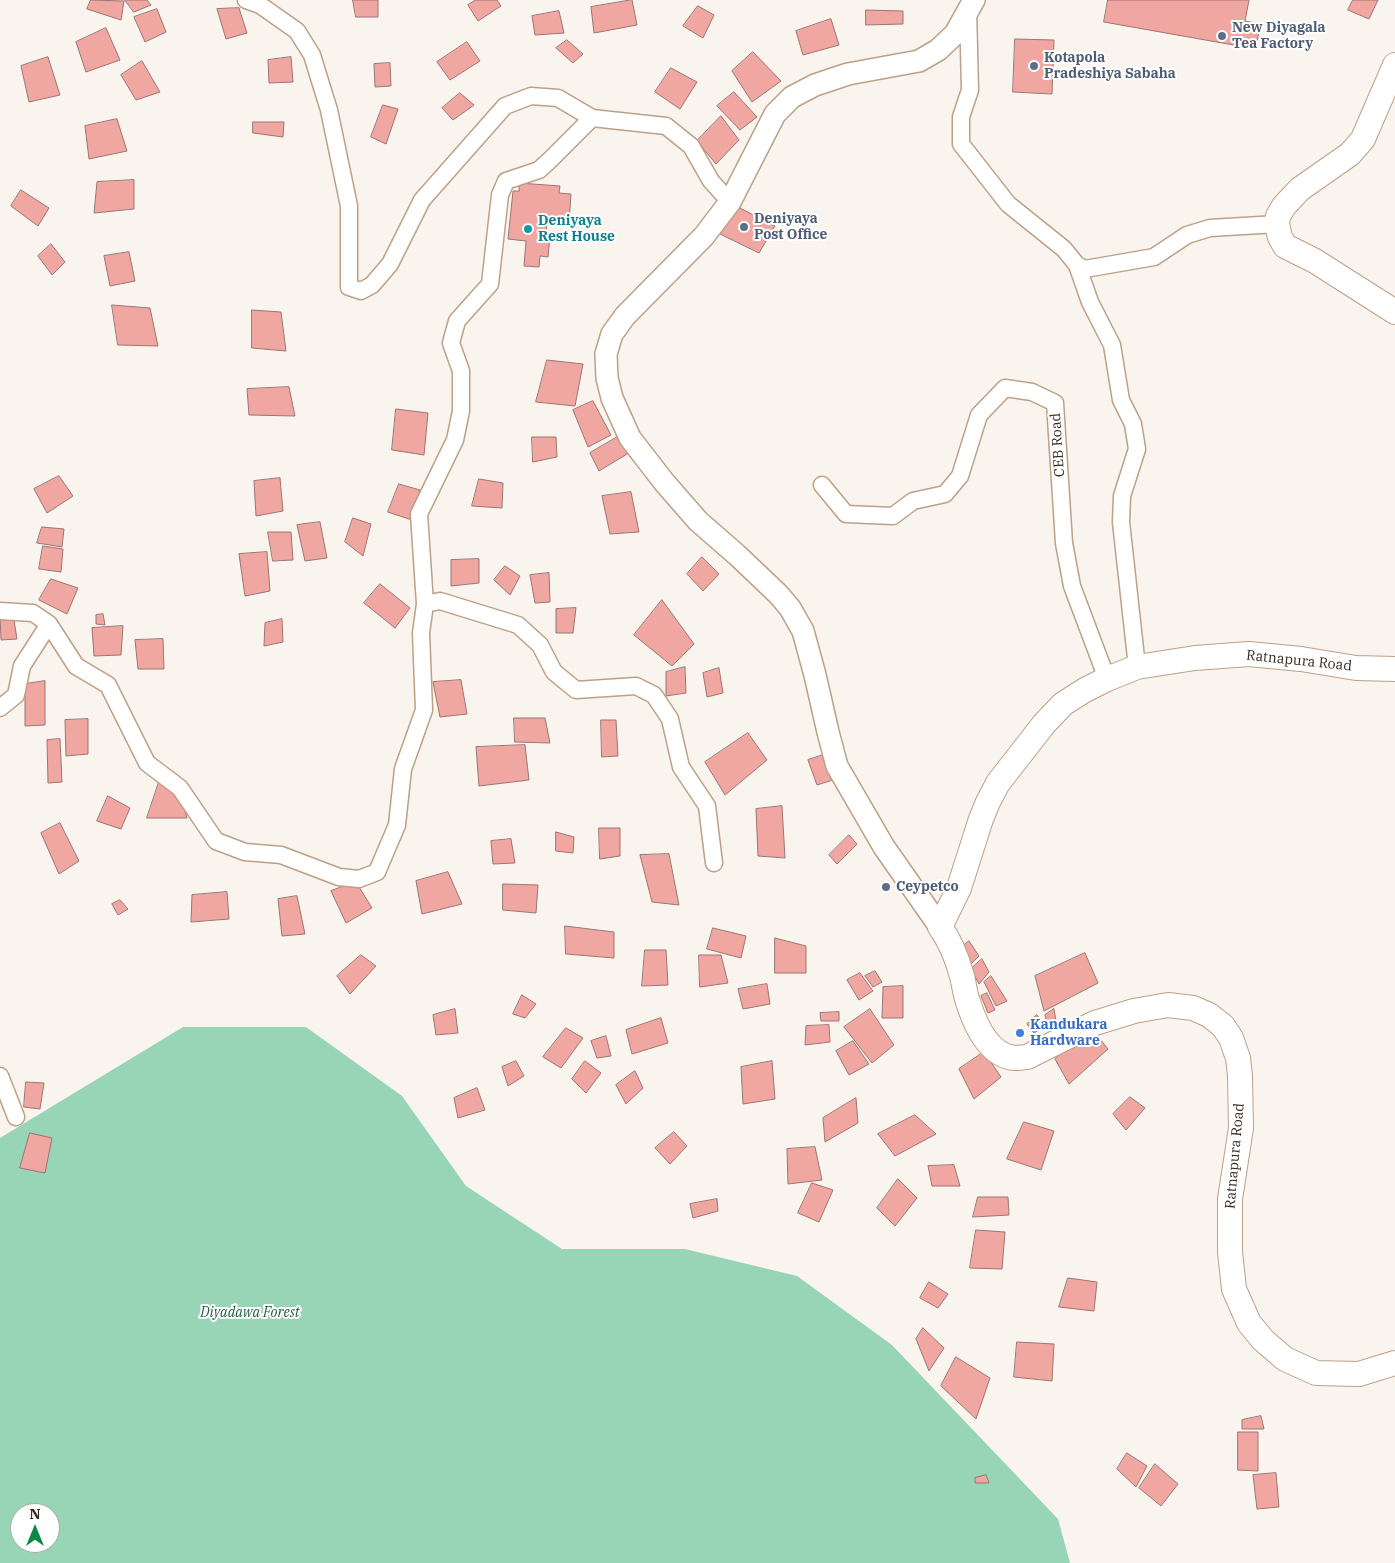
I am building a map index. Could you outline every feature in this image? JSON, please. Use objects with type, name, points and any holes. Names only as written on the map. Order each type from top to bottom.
[{"type":"highway","points":[[1395,65],[1362,138],[1350,154],[1300,189],[1284,206],[1278,216],[1277,224],[1280,237],[1285,246],[1315,262],[1395,312]]},
{"type":"highway","name":"Ratnapura Road","points":[[1395,669],[1356,668],[1301,659],[1249,654],[1195,658],[1137,668],[1107,679],[1063,704],[1044,724],[998,783],[981,819],[959,888],[940,927],[953,948],[968,1002],[983,1036],[994,1049],[1004,1055],[1014,1058],[1027,1057],[1096,1022],[1134,1011],[1168,1005],[1193,1008],[1209,1015],[1223,1026],[1231,1038],[1238,1058],[1240,1076],[1240,1128],[1230,1199],[1230,1252],[1234,1289],[1249,1323],[1263,1340],[1285,1359],[1316,1373],[1358,1374],[1395,1363]]},
{"type":"main road","points":[[940,927],[884,847],[837,766],[816,675],[802,631],[790,608],[737,555],[698,521],[664,482],[630,438],[612,398],[607,378],[606,354],[612,334],[625,316],[704,236],[730,202],[775,114],[792,97],[815,85],[848,74],[919,61],[938,50],[955,34],[971,4]]},
{"type":"street","points":[[246,0],[260,5],[298,31],[312,55],[329,110],[349,206],[349,287],[361,291],[372,285],[390,264],[422,200],[505,106],[531,96],[558,98],[592,118],[666,126],[691,146],[711,181],[730,202]]},
{"type":"street","points":[[971,4],[970,90],[961,117],[961,144],[1008,204],[1064,248],[1077,265],[1090,302],[1112,345],[1121,400],[1133,424],[1137,449],[1122,496],[1120,522],[1137,668]]},
{"type":"street","points":[[0,610],[33,613],[49,624],[76,666],[108,685],[147,763],[180,788],[216,841],[245,852],[281,855],[339,877],[359,879],[378,872],[397,825],[403,769],[424,710],[421,633],[425,604],[420,514],[455,440],[461,411],[461,371],[451,343],[457,321],[490,284],[500,195],[506,180],[539,170],[592,118]]},
{"type":"street","points":[[1077,265],[1085,269],[1154,257],[1187,235],[1210,228],[1277,224]]},
{"type":"street","name":"CEB Road","points":[[822,485],[846,514],[894,516],[913,501],[945,494],[960,476],[979,415],[1005,388],[1032,392],[1055,403],[1064,543],[1072,586],[1107,679]]},
{"type":"street","points":[[425,604],[440,601],[518,625],[540,645],[554,672],[576,690],[636,686],[654,695],[670,719],[681,767],[707,806],[714,863]]},
{"type":"street","points":[[0,708],[16,694],[22,666],[49,624]]},
{"type":"street","points":[[0,1076],[16,1117]]},
{"type":"green space","name":"Diyadawa Forest","points":[[183,1027],[306,1027],[402,1096],[466,1186],[562,1249],[685,1249],[797,1276],[892,1345],[1058,1519],[1070,1563],[0,1563],[0,1138]]},
{"type":"building","points":[[91,0],[124,1],[121,20],[87,9]]},
{"type":"building","points":[[125,0],[147,0],[151,5],[134,12]]},
{"type":"building","points":[[353,0],[378,0],[378,17],[356,17]]},
{"type":"building","points":[[476,0],[497,0],[501,6],[478,21],[468,5]]},
{"type":"building","points":[[632,0],[637,25],[594,33],[591,7]]},
{"type":"building","name":"New Diyagala Tea Factory","points":[[1108,0],[1249,0],[1245,21],[1260,24],[1256,49],[1104,22]]},
{"type":"building","points":[[1353,0],[1378,0],[1369,19],[1348,10]]},
{"type":"building","points":[[698,6],[714,15],[703,38],[683,26]]},
{"type":"building","points":[[239,8],[247,33],[226,39],[217,9]]},
{"type":"building","points":[[157,9],[166,32],[145,42],[134,17]]},
{"type":"building","points":[[866,10],[903,11],[903,24],[866,25]]},
{"type":"building","points":[[559,11],[564,33],[535,35],[532,16]]},
{"type":"building","points":[[831,19],[839,45],[803,55],[796,31]]},
{"type":"building","points":[[106,28],[120,60],[86,72],[76,42]]},
{"type":"building","name":"Kotapola Pradeshiya Sabaha","points":[[1015,39],[1054,40],[1052,94],[1013,92]]},
{"type":"building","points":[[567,40],[583,54],[573,63],[556,48]]},
{"type":"building","points":[[467,42],[480,61],[450,80],[437,62]]},
{"type":"building","points":[[753,52],[781,81],[752,102],[732,71]]},
{"type":"building","points":[[48,57],[60,95],[29,102],[21,66]]},
{"type":"building","points":[[291,57],[293,82],[269,83],[268,60]]},
{"type":"building","points":[[142,61],[160,92],[136,100],[121,75]]},
{"type":"building","points":[[390,63],[391,86],[375,87],[374,64]]},
{"type":"building","points":[[671,68],[697,82],[680,109],[655,92]]},
{"type":"building","points":[[734,92],[757,117],[740,130],[717,106]]},
{"type":"building","points":[[460,93],[474,105],[453,120],[442,108]]},
{"type":"building","points":[[383,105],[398,109],[386,144],[371,137]]},
{"type":"building","points":[[721,116],[739,140],[716,164],[697,141]]},
{"type":"building","points":[[117,119],[127,151],[89,159],[85,126]]},
{"type":"building","points":[[253,122],[284,122],[283,137],[253,133]]},
{"type":"building","points":[[134,180],[134,209],[94,213],[97,182]]},
{"type":"building","name":"Deniyaya Rest House","points":[[519,183],[560,186],[559,193],[571,194],[569,223],[547,221],[546,235],[550,237],[548,257],[540,256],[539,267],[524,266],[526,241],[508,239],[513,191],[519,191]]},
{"type":"building","points":[[21,190],[49,208],[38,226],[11,206]]},
{"type":"building","points":[[736,206],[775,226],[759,253],[720,234]]},
{"type":"building","points":[[51,244],[65,262],[52,275],[38,256]]},
{"type":"building","points":[[129,252],[135,281],[110,286],[104,256]]},
{"type":"building","points":[[112,305],[150,308],[158,346],[118,345]]},
{"type":"building","points":[[252,310],[281,312],[286,351],[252,348]]},
{"type":"building","points":[[547,360],[583,364],[575,406],[536,402]]},
{"type":"building","points":[[289,387],[295,416],[249,415],[247,389]]},
{"type":"building","points":[[593,401],[611,435],[588,447],[573,410]]},
{"type":"building","points":[[396,409],[428,413],[424,455],[392,450]]},
{"type":"building","points":[[621,435],[632,451],[599,471],[590,453]]},
{"type":"building","points":[[532,437],[556,437],[557,457],[533,462]]},
{"type":"building","points":[[59,476],[73,496],[47,513],[34,489]]},
{"type":"building","points":[[280,478],[283,511],[256,516],[254,481]]},
{"type":"building","points":[[479,479],[503,483],[502,508],[472,506]]},
{"type":"building","points":[[399,484],[420,490],[412,520],[388,512]]},
{"type":"building","points":[[631,492],[639,532],[610,534],[602,496]]},
{"type":"building","points":[[353,518],[371,524],[363,556],[345,542]]},
{"type":"building","points":[[320,522],[327,558],[305,561],[297,525]]},
{"type":"building","points":[[42,527],[64,529],[62,547],[37,543]]},
{"type":"building","points":[[268,532],[291,532],[293,560],[273,561]]},
{"type":"building","points":[[43,546],[63,549],[61,572],[39,569]]},
{"type":"building","points":[[267,552],[270,591],[245,596],[239,554]]},
{"type":"building","points":[[702,557],[719,574],[703,591],[687,574]]},
{"type":"building","points":[[479,559],[479,583],[451,586],[451,560]]},
{"type":"building","points":[[505,566],[520,576],[510,595],[494,580]]},
{"type":"building","points":[[549,573],[550,602],[535,603],[530,575]]},
{"type":"building","points":[[51,579],[78,588],[67,614],[39,600]]},
{"type":"building","points":[[380,584],[410,608],[395,628],[364,603]]},
{"type":"building","points":[[662,600],[694,644],[672,666],[634,635]]},
{"type":"building","points":[[576,608],[573,633],[556,633],[556,609]]},
{"type":"building","points":[[13,614],[17,639],[1,640],[0,615]]},
{"type":"building","points":[[103,614],[105,625],[96,624],[96,615]]},
{"type":"building","points":[[282,619],[283,642],[264,646],[265,623]]},
{"type":"building","points":[[123,626],[121,655],[94,656],[92,628]]},
{"type":"building","points":[[163,639],[164,669],[138,669],[135,640]]},
{"type":"building","points":[[685,667],[686,693],[666,696],[666,672]]},
{"type":"building","points":[[719,668],[723,693],[707,697],[703,673]]},
{"type":"building","points":[[461,680],[467,714],[440,717],[433,682]]},
{"type":"building","points":[[45,681],[45,725],[25,726],[25,684]]},
{"type":"building","points":[[514,718],[545,718],[550,743],[515,742]]},
{"type":"building","points":[[88,719],[88,754],[66,756],[65,720]]},
{"type":"building","points":[[601,720],[616,720],[618,756],[602,757]]},
{"type":"building","points":[[748,733],[767,760],[725,795],[705,762]]},
{"type":"building","points":[[60,739],[62,782],[48,783],[47,740]]},
{"type":"building","points":[[525,745],[529,780],[479,786],[476,747]]},
{"type":"building","points":[[826,754],[836,779],[817,785],[808,760]]},
{"type":"building","points":[[160,779],[180,793],[187,818],[147,818]]},
{"type":"building","points":[[108,796],[130,808],[121,829],[97,821]]},
{"type":"building","points":[[782,806],[785,858],[758,856],[756,809]]},
{"type":"building","points":[[60,823],[79,861],[59,874],[41,833]]},
{"type":"building","points":[[599,828],[620,828],[620,856],[600,859]]},
{"type":"building","points":[[556,832],[574,837],[573,853],[556,851]]},
{"type":"building","points":[[849,835],[857,844],[837,864],[829,855]]},
{"type":"building","points":[[511,839],[515,863],[493,864],[491,841]]},
{"type":"building","points":[[669,854],[679,905],[652,902],[640,855]]},
{"type":"building","points":[[448,872],[462,904],[422,914],[416,881]]},
{"type":"building","points":[[356,882],[372,908],[346,923],[331,891]]},
{"type":"building","points":[[503,884],[538,885],[536,913],[503,910]]},
{"type":"building","points":[[227,892],[229,919],[191,922],[192,895]]},
{"type":"building","points":[[297,896],[305,934],[282,936],[278,899]]},
{"type":"building","points":[[120,900],[128,909],[118,915],[112,904]]},
{"type":"building","points":[[565,926],[614,932],[614,958],[566,954]]},
{"type":"building","points":[[713,928],[746,936],[741,958],[707,949]]},
{"type":"building","points":[[775,938],[806,946],[806,973],[775,973]]},
{"type":"building","points":[[969,941],[979,956],[971,964],[963,946]]},
{"type":"building","points":[[645,950],[666,950],[668,985],[642,986]]},
{"type":"building","points":[[1085,953],[1098,983],[1044,1011],[1035,976]]},
{"type":"building","points":[[361,955],[376,966],[350,994],[337,976]]},
{"type":"building","points":[[699,955],[721,955],[728,983],[700,987]]},
{"type":"building","points":[[982,959],[989,972],[979,984],[971,969]]},
{"type":"building","points":[[875,971],[882,982],[873,987],[865,976]]},
{"type":"building","points":[[860,973],[873,991],[859,1000],[847,980]]},
{"type":"building","points":[[991,976],[1007,1001],[996,1006],[984,982]]},
{"type":"building","points":[[767,984],[770,1004],[743,1009],[738,989]]},
{"type":"building","points":[[903,986],[903,1018],[882,1018],[883,987]]},
{"type":"building","points":[[987,993],[995,1010],[988,1013],[981,996]]},
{"type":"building","points":[[522,995],[536,1004],[525,1018],[513,1014]]},
{"type":"building","points":[[455,1009],[458,1033],[436,1035],[433,1015]]},
{"type":"building","points":[[870,1009],[894,1045],[872,1063],[844,1027]]},
{"type":"building","points":[[1054,1009],[1056,1021],[1048,1027],[1045,1015]]},
{"type":"building","points":[[839,1012],[839,1021],[821,1021],[820,1013]]},
{"type":"building","points":[[1037,1015],[1045,1026],[1034,1033],[1027,1024]]},
{"type":"building","points":[[661,1018],[668,1043],[632,1054],[626,1030]]},
{"type":"building","points":[[829,1025],[830,1042],[805,1045],[806,1026]]},
{"type":"building","points":[[566,1028],[583,1038],[561,1068],[543,1057]]},
{"type":"building","points":[[1091,1028],[1108,1049],[1069,1084],[1055,1059]]},
{"type":"building","points":[[606,1036],[611,1056],[597,1058],[591,1041]]},
{"type":"building","points":[[853,1041],[869,1064],[849,1075],[836,1051]]},
{"type":"building","points":[[984,1052],[1001,1077],[974,1099],[959,1069]]},
{"type":"building","points":[[516,1061],[524,1076],[508,1086],[502,1067]]},
{"type":"building","points":[[585,1061],[601,1073],[586,1093],[572,1079]]},
{"type":"building","points":[[772,1061],[775,1099],[743,1104],[741,1067]]},
{"type":"building","points":[[635,1071],[643,1088],[626,1104],[616,1085]]},
{"type":"building","points":[[26,1082],[44,1083],[40,1109],[24,1107]]},
{"type":"building","points":[[477,1088],[485,1110],[458,1118],[454,1098]]},
{"type":"building","points":[[1130,1097],[1145,1108],[1126,1130],[1113,1114]]},
{"type":"building","points":[[856,1098],[858,1123],[825,1142],[823,1118]]},
{"type":"building","points":[[915,1115],[936,1134],[895,1156],[878,1134]]},
{"type":"building","points":[[1024,1122],[1054,1131],[1041,1170],[1007,1159]]},
{"type":"building","points":[[674,1132],[687,1146],[670,1164],[655,1148]]},
{"type":"building","points":[[30,1133],[52,1138],[45,1173],[20,1168]]},
{"type":"building","points":[[815,1147],[822,1180],[788,1184],[787,1149]]},
{"type":"building","points":[[954,1165],[960,1186],[932,1186],[928,1166]]},
{"type":"building","points":[[898,1179],[917,1198],[895,1226],[877,1208]]},
{"type":"building","points":[[812,1183],[833,1190],[819,1222],[798,1213]]},
{"type":"building","points":[[978,1197],[1008,1197],[1009,1215],[973,1217]]},
{"type":"building","points":[[717,1199],[718,1211],[693,1218],[690,1204]]},
{"type":"building","points":[[976,1230],[1005,1232],[1002,1269],[970,1268]]},
{"type":"building","points":[[1068,1278],[1097,1282],[1094,1311],[1059,1307]]},
{"type":"building","points":[[929,1282],[948,1294],[938,1308],[920,1298]]},
{"type":"building","points":[[923,1328],[944,1348],[929,1371],[916,1339]]},
{"type":"building","points":[[1017,1342],[1054,1344],[1052,1381],[1014,1377]]},
{"type":"building","points":[[956,1357],[990,1378],[976,1419],[941,1386]]},
{"type":"building","points":[[1261,1416],[1264,1429],[1242,1429],[1242,1420]]},
{"type":"building","points":[[1238,1432],[1258,1432],[1258,1471],[1238,1470]]},
{"type":"building","points":[[1127,1453],[1147,1466],[1136,1487],[1117,1469]]},
{"type":"building","points":[[1155,1464],[1178,1484],[1161,1506],[1139,1488]]},
{"type":"building","points":[[1276,1473],[1279,1507],[1257,1509],[1253,1475]]},
{"type":"building","points":[[986,1475],[989,1483],[975,1483],[975,1478]]},
{"type":"place","name":"New Diyagala Tea Factory","points":[[1222,36]]},
{"type":"place","name":"Kotapola Pradeshiya Sabaha","points":[[1034,66]]},
{"type":"place","name":"Deniyaya Post Office","points":[[744,227]]},
{"type":"place","name":"Deniyaya Rest House","points":[[528,229]]},
{"type":"place","name":"Ceypetco","points":[[886,887]]},
{"type":"place","name":"Kandukara Hardware","points":[[1020,1033]]}]
